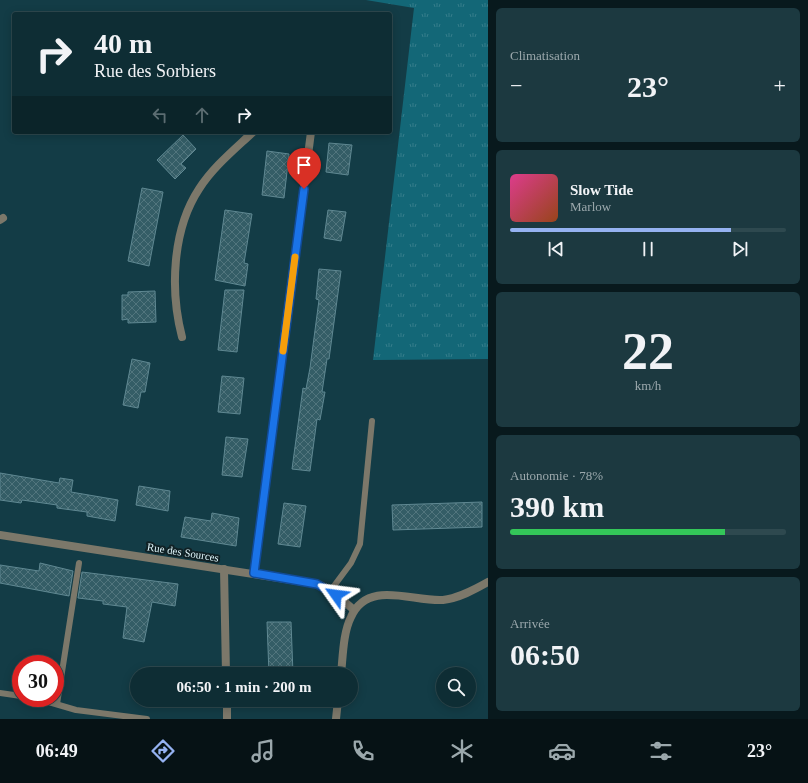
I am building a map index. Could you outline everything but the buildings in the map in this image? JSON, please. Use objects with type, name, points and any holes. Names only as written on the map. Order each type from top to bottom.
[{"type":"street","points":[[182,337],[177,318],[176,293],[178,254],[186,219],[193,199],[208,177],[251,134]]},
{"type":"street","points":[[254,573],[311,134]]},
{"type":"street","name":"Rue des Sources","points":[[0,535],[313,583],[330,590],[354,610]]},
{"type":"street","points":[[224,569],[226,667]]},
{"type":"street","points":[[342,667],[346,632],[354,610],[363,601],[375,595],[392,594],[428,600],[444,600],[464,595],[488,582]]},
{"type":"street","points":[[227,707],[227,719]]},
{"type":"street","points":[[336,719],[337,707]]},
{"type":"lane","points":[[330,590],[351,563],[360,544],[372,421]]},
{"type":"lane","points":[[64,659],[79,563]]},
{"type":"lane","points":[[0,693],[12,695]]},
{"type":"lane","points":[[64,706],[76,710],[147,719]]},
{"type":"green space","points":[[366,0],[488,0],[488,359],[373,360],[414,8]]},
{"type":"slow traffic","points":[[283,351],[295,257]]},
{"type":"route","points":[[304,189],[254,573],[317,584],[324,586],[336,595]]}]
